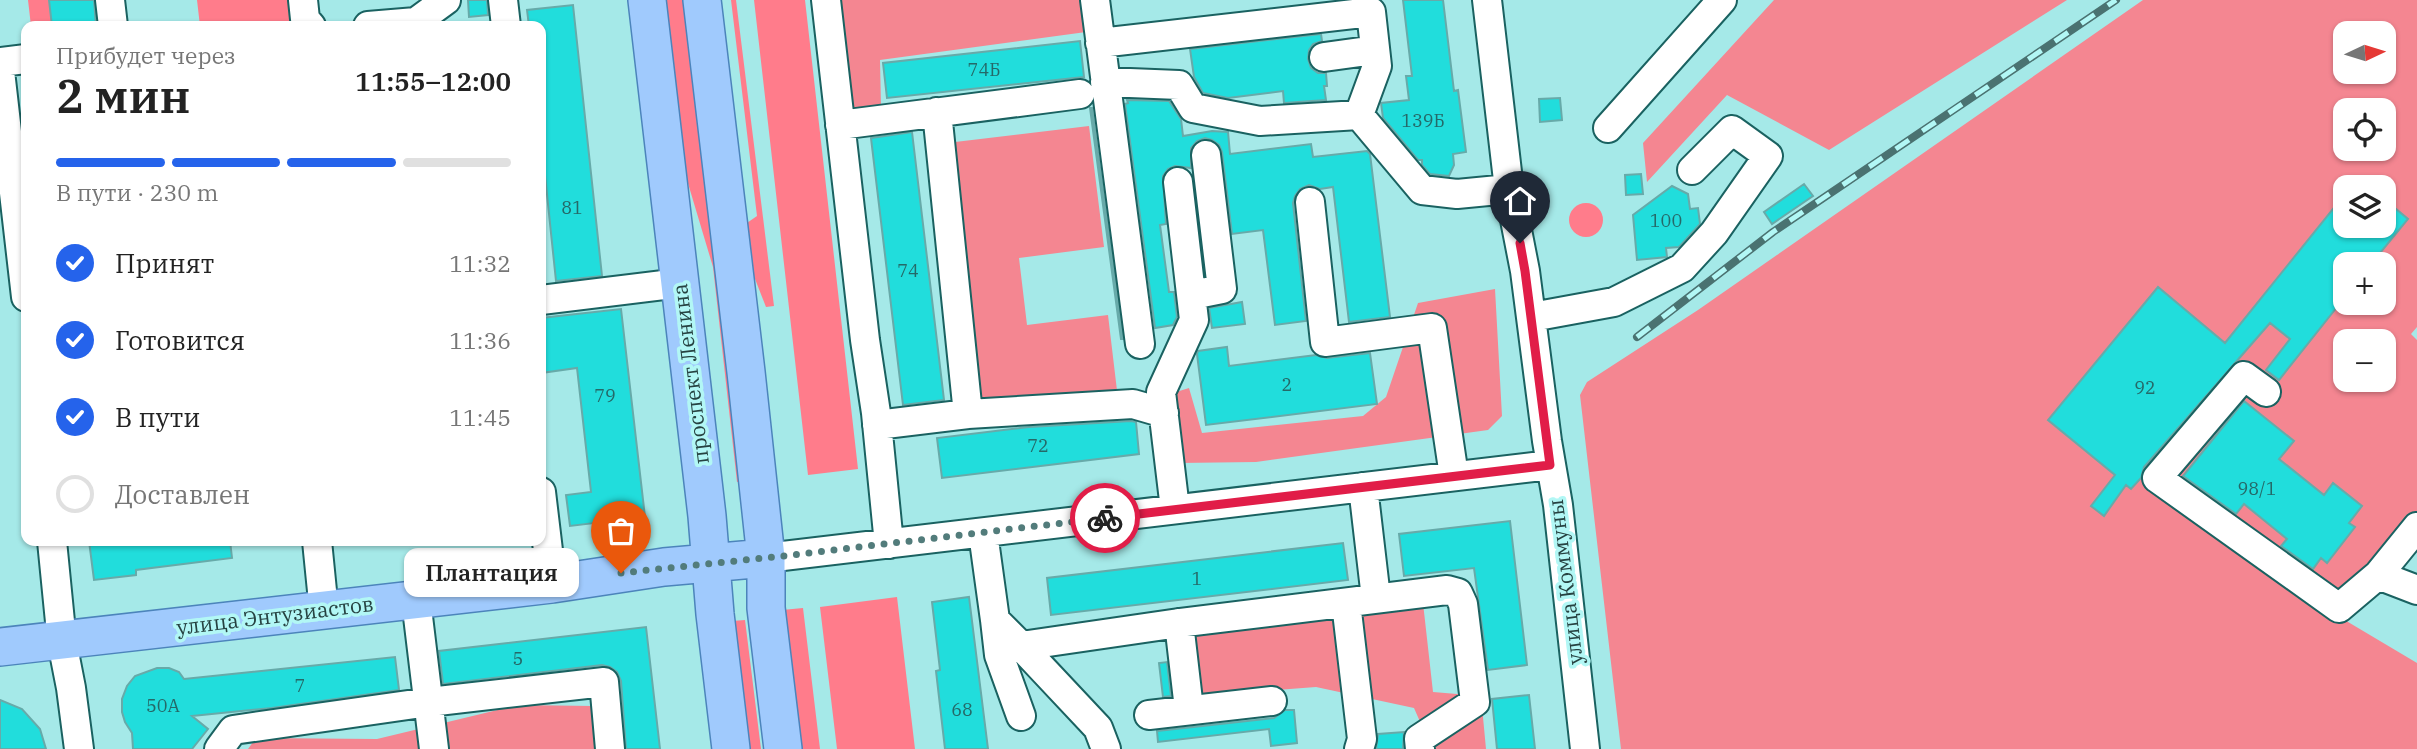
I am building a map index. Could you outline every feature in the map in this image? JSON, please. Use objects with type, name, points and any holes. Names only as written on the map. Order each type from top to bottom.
[{"type":"main road","name":"проспект Ленина","points":[[647,0],[731,749]]},
{"type":"main road","points":[[702,0],[746,372],[766,558],[766,608],[783,749]]},
{"type":"main road","name":"улица Энтузиастов","points":[[0,648],[552,584],[663,567],[766,558]]},
{"type":"street","points":[[110,0],[112,21]]},
{"type":"street","points":[[303,0],[307,21]]},
{"type":"street","points":[[420,21],[447,0],[450,21]]},
{"type":"street","points":[[503,0],[505,21]]},
{"type":"street","points":[[826,0],[889,544]]},
{"type":"street","points":[[1095,0],[1140,344]]},
{"type":"street","name":"улица Коммуны","points":[[1487,0],[1509,189],[1525,271],[1550,465],[1558,505],[1585,749]]},
{"type":"street","points":[[1608,128],[1722,0]]},
{"type":"street","points":[[1100,43],[1371,12],[1377,66],[1359,115]]},
{"type":"street","points":[[1324,57],[1375,50]]},
{"type":"street","points":[[0,62],[21,60]]},
{"type":"street","points":[[0,71],[9,218],[21,274]]},
{"type":"street","points":[[1105,82],[1179,85],[1193,108],[1260,121],[1359,115]]},
{"type":"street","points":[[840,124],[1080,94]]},
{"type":"street","points":[[937,112],[968,414]]},
{"type":"street","points":[[1359,115],[1422,190],[1457,194],[1509,189]]},
{"type":"street","points":[[1532,317],[1614,302],[1682,268],[1714,233],[1768,156],[1732,130],[1692,170]]},
{"type":"street","points":[[1192,295],[1222,289],[1206,155]]},
{"type":"street","points":[[1175,509],[1161,392],[1194,320],[1178,181]]},
{"type":"street","points":[[1310,202],[1325,342],[1432,328],[1454,476]]},
{"type":"street","points":[[546,299],[680,283]]},
{"type":"street","points":[[2266,392],[2244,376],[2157,478],[2339,608],[2378,575],[2417,527]]},
{"type":"street","points":[[877,425],[968,414],[1133,404],[1164,413]]},
{"type":"street","name":"улица Энтузиастов","points":[[766,558],[1550,465]]},
{"type":"street","points":[[1363,487],[1376,598]]},
{"type":"street","points":[[983,533],[999,655],[1021,716]]},
{"type":"street","points":[[546,534],[552,584]]},
{"type":"street","points":[[52,546],[62,642],[79,749]]},
{"type":"street","points":[[318,546],[324,611]]},
{"type":"street","points":[[2378,575],[2417,590]]},
{"type":"street","points":[[1021,646],[1179,623],[1447,590],[1458,593],[1463,604],[1475,702],[1419,739],[1420,749]]},
{"type":"street","points":[[416,600],[434,749]]},
{"type":"street","points":[[1346,603],[1362,739],[1359,749]]},
{"type":"street","points":[[995,620],[1098,728],[1106,749]]},
{"type":"street","points":[[1179,623],[1189,709]]},
{"type":"street","points":[[219,749],[233,730],[429,702],[604,682],[610,749]]},
{"type":"street","points":[[1149,715],[1272,701]]},
{"type":"shaded area","points":[[28,0],[49,0],[51,21],[30,21]]},
{"type":"shaded area","points":[[197,0],[292,0],[294,21],[199,21]]},
{"type":"shaded area","points":[[665,0],[687,0],[744,481],[737,482],[713,267],[687,180]]},
{"type":"shaded area","points":[[731,0],[736,0],[774,306],[766,307],[750,266],[744,225],[757,216]]},
{"type":"shaded area","points":[[754,0],[805,0],[858,469],[808,475]]},
{"type":"shaded area","points":[[841,0],[1083,0],[1086,32],[880,60],[881,107],[852,117]]},
{"type":"shaded area","points":[[1774,0],[2067,0],[1829,150],[1727,95],[1647,182],[1643,143]]},
{"type":"shaded area","points":[[2143,0],[2417,0],[2417,327],[2411,334],[2417,340],[2417,522],[2343,619],[2417,663],[2417,749],[1621,749],[1580,395],[1587,382],[1698,310]]},
{"type":"shaded area","points":[[1089,126],[1104,247],[1019,258],[1027,325],[1108,315],[1118,399],[963,418],[930,145]]},
{"type":"shaded area","points":[[1586,203],[1598,208],[1603,220],[1598,232],[1586,237],[1574,232],[1569,220],[1574,208]]},
{"type":"shaded area","points":[[1495,289],[1502,416],[1488,430],[1256,462],[1178,463],[1173,393],[1189,388],[1202,433],[1363,416],[1386,397],[1418,303]]},
{"type":"shaded area","points":[[897,597],[915,749],[837,749],[820,607]]},
{"type":"shaded area","points":[[1423,603],[1433,692],[1481,696],[1486,749],[1432,749],[1414,708],[1316,687],[1198,696],[1194,633]]},
{"type":"shaded area","points":[[803,608],[820,749],[798,749],[782,610]]},
{"type":"shaded area","points":[[745,620],[761,749],[747,749],[732,621]]},
{"type":"shaded area","points":[[518,705],[593,706],[596,749],[248,749],[256,738],[377,739]]},
{"type":"building","points":[[49,0],[94,0],[96,21],[51,21]]},
{"type":"building","points":[[468,0],[487,0],[488,15],[469,17]]},
{"type":"building","points":[[1403,0],[1443,0],[1454,91],[1458,90],[1466,152],[1453,154],[1454,165],[1449,176],[1430,174],[1422,165],[1422,160],[1418,160],[1383,118],[1381,103],[1409,100],[1406,76],[1412,76]]},
{"type":"building","points":[[573,5],[602,276],[556,281],[546,185],[546,21],[528,21],[527,10]]},
{"type":"building","points":[[1321,34],[1322,41],[1313,44],[1308,59],[1311,68],[1318,73],[1326,73],[1326,100],[1284,103],[1283,91],[1228,98],[1203,93],[1194,77],[1190,49]]},
{"type":"building","points":[[1080,41],[1084,77],[887,98],[883,63]]},
{"type":"building","points":[[1560,98],[1562,120],[1540,122],[1539,99]]},
{"type":"building","points":[[1127,100],[1169,101],[1181,119],[1183,136],[1212,131],[1228,132],[1230,154],[1311,144],[1313,157],[1367,151],[1370,154],[1390,317],[1349,322],[1333,187],[1320,189],[1309,185],[1300,189],[1293,203],[1306,321],[1275,325],[1263,230],[1232,234],[1222,152],[1219,145],[1205,138],[1197,141],[1191,148],[1191,168],[1175,166],[1168,169],[1163,176],[1166,224],[1160,225],[1169,292],[1174,292],[1177,317],[1173,325],[1155,328],[1125,104],[1128,103]]},
{"type":"building","points":[[1092,108],[1123,339],[1121,339]]},
{"type":"building","points":[[912,132],[944,400],[903,405],[871,138]]},
{"type":"building","points":[[1641,174],[1643,194],[1626,195],[1625,175]]},
{"type":"building","points":[[1804,184],[1813,196],[1772,224],[1764,212]]},
{"type":"building","points":[[1672,186],[1688,194],[1690,209],[1698,208],[1700,224],[1679,247],[1666,248],[1667,257],[1637,260],[1633,215]]},
{"type":"building","points":[[2333,209],[2333,238],[2392,238],[2381,252],[2333,252],[2333,312],[2279,380],[2266,370],[2290,339],[2270,323],[2144,467],[2141,478],[2131,489],[2126,485],[2104,516],[2091,506],[2115,475],[2048,420],[2158,287],[2225,343]]},
{"type":"building","points":[[2396,209],[2408,219],[2396,234]]},
{"type":"building","points":[[1242,302],[1245,324],[1212,328],[1209,308]]},
{"type":"building","points":[[621,309],[645,517],[570,526],[566,495],[591,492],[577,368],[546,372],[546,317]]},
{"type":"building","points":[[1227,347],[1229,366],[1316,355],[1327,358],[1370,353],[1377,404],[1206,425],[1197,354],[1198,351]]},
{"type":"building","points":[[2244,401],[2294,441],[2279,459],[2324,495],[2333,483],[2362,506],[2349,523],[2355,527],[2327,563],[2321,558],[2313,569],[2281,546],[2287,539],[2244,504],[2236,514],[2183,476]]},
{"type":"building","points":[[1136,422],[1139,454],[942,478],[937,438],[1029,427]]},
{"type":"building","points":[[1510,521],[1527,665],[1488,670],[1474,568],[1404,576],[1399,534]]},
{"type":"building","points":[[1343,543],[1348,580],[1051,615],[1047,578]]},
{"type":"building","points":[[90,546],[231,546],[232,558],[136,570],[136,575],[94,580]]},
{"type":"building","points":[[969,597],[988,749],[945,749],[932,602]]},
{"type":"building","points":[[646,627],[660,749],[626,749],[621,681],[617,672],[610,667],[602,665],[443,684],[439,651]]},
{"type":"building","points":[[395,657],[399,690],[192,716],[208,729],[192,749],[133,749],[132,733],[122,712],[122,699],[127,686],[135,676],[157,668],[169,668],[179,672],[184,679]]},
{"type":"building","points":[[1167,662],[1171,696],[1163,697],[1159,663]]},
{"type":"building","points":[[1529,695],[1535,749],[1497,749],[1492,699]]},
{"type":"building","points":[[0,700],[22,709],[40,729],[46,749],[0,749]]},
{"type":"building","points":[[1285,710],[1294,710],[1297,743],[1271,746],[1269,729],[1158,742],[1157,731],[1274,718]]},
{"type":"building","points":[[1404,732],[1403,749],[1376,749],[1378,734]]},
{"type":"railway","points":[[1637,337],[1773,232],[2116,0]]},
{"type":"way so far","points":[[621,573],[1105,518]]},
{"type":"place","name":"Плантация","points":[[621,573]]},
{"type":"route","points":[[1105,518],[1550,465],[1520,243]]}]
